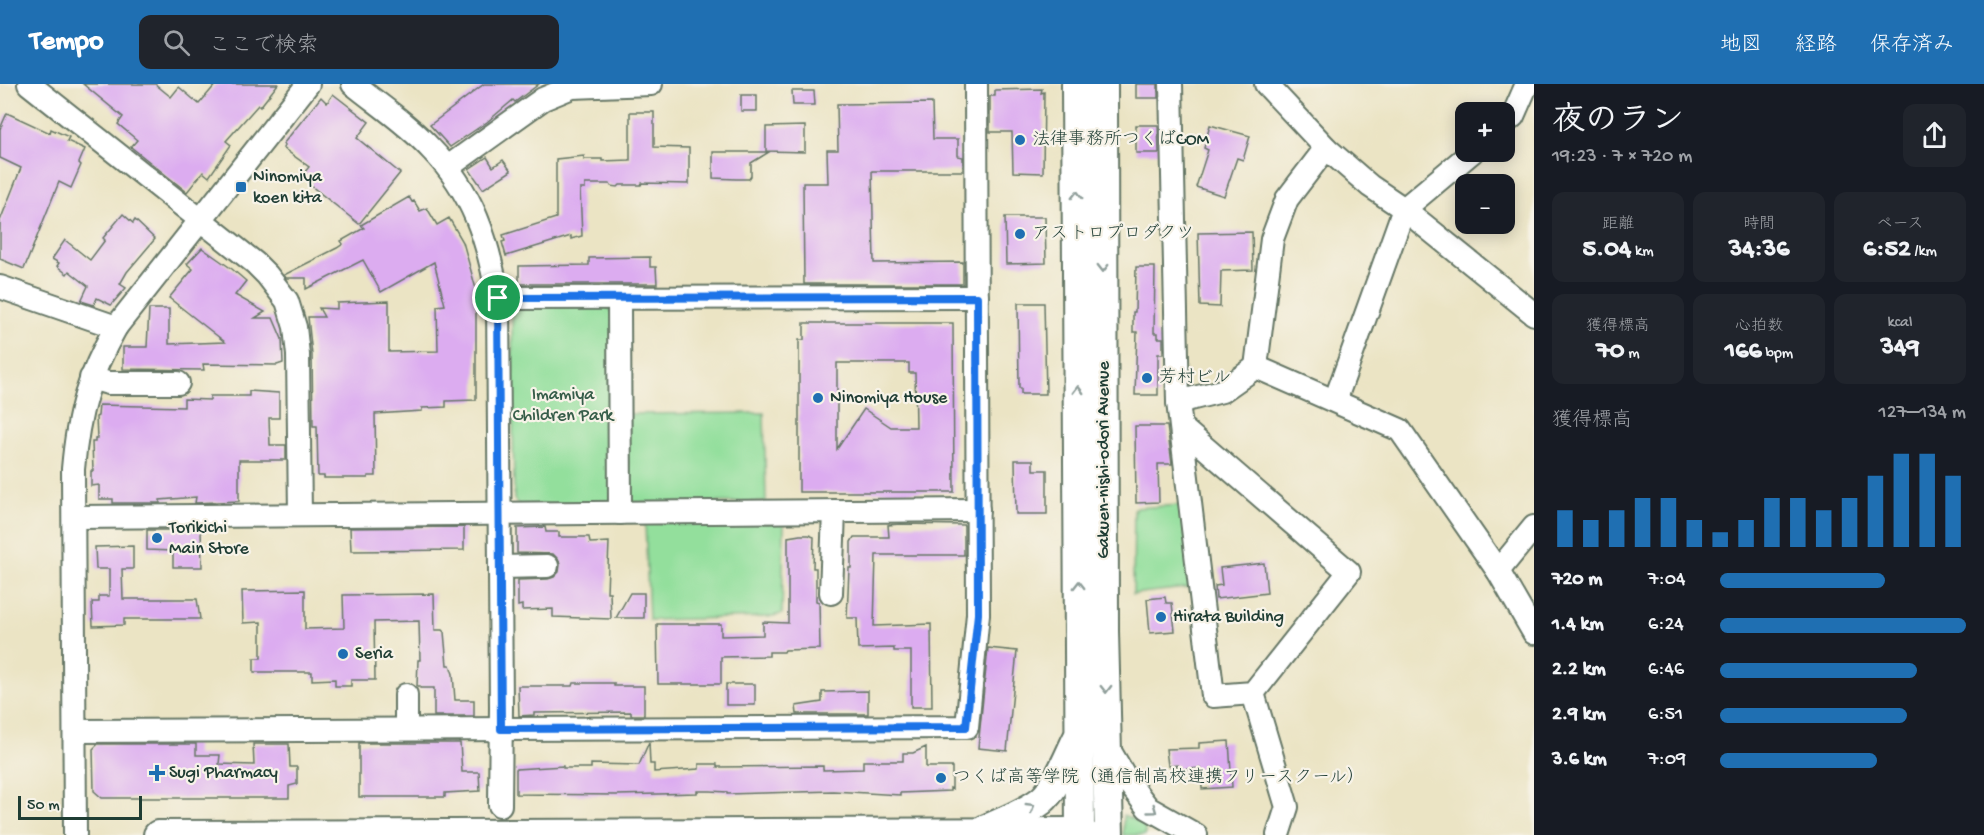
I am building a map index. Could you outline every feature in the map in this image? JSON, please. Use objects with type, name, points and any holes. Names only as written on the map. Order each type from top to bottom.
[{"type":"main road","name":"Gakuen-nishi-odori Avenue","points":[[1076,84],[1082,834]]},
{"type":"main road","name":"Gakuen-nishi-odori Avenue","points":[[1102,84],[1104,631],[1109,835]]},
{"type":"main road","points":[[979,832],[1017,815],[1043,799],[1063,767],[1080,732]]},
{"type":"main road","points":[[158,835],[979,832],[1082,834]]},
{"type":"street","points":[[29,84],[201,219],[267,274],[287,301],[292,314],[298,355],[300,515]]},
{"type":"street","points":[[75,835],[73,469],[80,413],[101,354],[116,327],[308,84]]},
{"type":"street","points":[[353,84],[408,127],[448,167],[484,235],[490,254],[498,298],[501,805]]},
{"type":"street","points":[[448,167],[543,99],[571,86],[651,84]]},
{"type":"street","points":[[75,731],[966,727],[978,614],[976,84]]},
{"type":"street","points":[[1171,84],[1178,402],[1213,696],[1253,693],[1349,572],[1181,427]]},
{"type":"street","points":[[1266,84],[1326,148],[1370,186],[1404,209],[1534,314]]},
{"type":"street","points":[[1515,111],[1527,84]]},
{"type":"street","points":[[1178,402],[1222,391],[1256,367],[1272,239],[1287,199],[1326,148]]},
{"type":"street","points":[[1335,402],[1404,209],[1460,162]]},
{"type":"street","points":[[0,286],[116,327]]},
{"type":"street","points":[[498,298],[977,297]]},
{"type":"street","points":[[620,298],[620,513]]},
{"type":"street","points":[[1256,367],[1400,430],[1498,571],[1534,633]]},
{"type":"street","points":[[91,378],[108,383],[178,382]]},
{"type":"street","points":[[75,516],[978,510]]},
{"type":"street","points":[[831,593],[834,511]]},
{"type":"street","points":[[1498,571],[1534,527]]},
{"type":"street","points":[[500,567],[548,566]]},
{"type":"street","points":[[1253,693],[1287,807],[1278,835]]},
{"type":"street","points":[[406,694],[406,729]]},
{"type":"street","points":[[1107,746],[1128,782],[1148,808],[1196,835]]},
{"type":"green space","name":"Imamiya Children Park","points":[[606,305],[613,313],[615,498],[608,504],[518,505],[514,499],[512,313],[516,307]]},
{"type":"green space","points":[[764,413],[766,502],[633,503],[628,499],[627,414]]},
{"type":"green space","points":[[1181,505],[1193,587],[1133,594],[1134,508]]},
{"type":"green space","points":[[645,522],[784,523],[782,614],[768,617],[649,620]]},
{"type":"green space","points":[[1123,815],[1145,824],[1145,835],[1123,835]]},
{"type":"building","points":[[83,84],[155,84],[171,97],[179,87],[199,104],[216,84],[278,84],[260,107],[258,105],[226,141],[231,145],[209,177],[203,172],[187,192],[131,147],[137,140],[118,124],[123,117]]},
{"type":"building","points":[[484,84],[539,84],[515,102],[513,100],[487,122],[450,147],[430,125]]},
{"type":"building","points":[[1136,84],[1158,84],[1158,98],[1136,98]]},
{"type":"building","points":[[1042,89],[1041,93],[1044,92],[1043,173],[1013,172],[1012,132],[990,132],[990,96],[995,96],[995,90]]},
{"type":"building","points":[[792,91],[814,91],[815,105],[793,105]]},
{"type":"building","points":[[333,94],[369,122],[357,138],[400,173],[359,224],[310,185],[313,180],[304,173],[309,167],[283,148],[285,145],[283,144],[321,97],[327,103]]},
{"type":"building","points":[[741,95],[757,95],[757,111],[741,111]]},
{"type":"building","points":[[932,103],[933,139],[958,139],[958,156],[963,157],[963,171],[872,171],[874,263],[963,262],[963,284],[804,284],[803,183],[828,183],[827,150],[838,150],[837,104]]},
{"type":"building","points":[[630,112],[654,112],[654,147],[689,148],[689,184],[642,183],[641,185],[620,185],[618,187],[610,184],[585,184],[585,189],[580,189],[582,236],[571,239],[571,236],[506,256],[502,242],[505,241],[503,235],[556,218],[556,159],[584,156],[584,159],[602,159],[602,161],[630,160]]},
{"type":"building","points":[[7,113],[50,133],[51,129],[69,137],[67,141],[85,149],[71,188],[59,182],[24,269],[0,259],[0,221],[21,168],[0,158],[0,129]]},
{"type":"building","points":[[1136,125],[1158,125],[1159,153],[1136,153]]},
{"type":"building","points":[[1210,125],[1250,136],[1243,160],[1237,158],[1224,196],[1196,187],[1208,150],[1204,148]]},
{"type":"building","points":[[805,126],[805,152],[766,151],[766,127]]},
{"type":"building","points":[[713,152],[769,152],[751,163],[749,179],[736,179],[713,178]]},
{"type":"building","points":[[487,157],[493,167],[503,160],[511,171],[483,189],[469,169]]},
{"type":"building","points":[[409,197],[420,211],[427,208],[437,225],[449,218],[463,242],[476,289],[476,400],[446,401],[446,407],[422,408],[422,411],[375,414],[376,476],[324,478],[324,476],[318,476],[317,426],[313,426],[312,355],[308,317],[324,317],[319,308],[337,309],[337,303],[389,301],[389,352],[438,351],[437,306],[445,305],[434,262],[381,292],[363,260],[306,289],[306,278],[286,278],[284,275],[337,248],[343,244],[341,241],[364,228],[361,225]]},
{"type":"building","points":[[123,214],[133,223],[135,220],[155,239],[127,272],[120,284],[126,288],[111,305],[97,298],[94,305],[81,301],[88,286],[69,271],[67,274],[57,266],[59,263],[52,259],[65,240],[90,260],[105,240],[103,238]]},
{"type":"building","points":[[1005,217],[1045,217],[1046,263],[1006,264]]},
{"type":"building","points":[[1252,232],[1253,270],[1221,271],[1220,307],[1200,306],[1198,233]]},
{"type":"building","points":[[202,248],[246,281],[235,295],[265,312],[255,318],[273,318],[282,339],[283,363],[277,365],[203,364],[204,370],[123,369],[123,347],[147,347],[149,309],[169,309],[169,344],[225,342],[169,298],[193,269],[187,264]]},
{"type":"building","points":[[650,257],[650,267],[656,267],[657,284],[519,284],[519,266],[589,265],[589,258]]},
{"type":"building","points":[[1136,267],[1155,267],[1154,333],[1158,333],[1158,338],[1163,338],[1163,354],[1158,354],[1158,395],[1135,395],[1137,332],[1133,332],[1133,312],[1135,312]]},
{"type":"building","points":[[1018,303],[1044,303],[1046,394],[1021,394],[1021,388],[1019,388]]},
{"type":"building","name":"Ninomiya House","points":[[804,323],[953,323],[954,492],[799,492],[799,340],[804,340]],"holes":[[[837,363],[909,363],[909,373],[915,373],[916,427],[891,427],[864,409],[837,449]]]},
{"type":"building","points":[[249,391],[279,393],[279,418],[269,418],[270,445],[286,445],[286,460],[239,460],[239,501],[195,503],[196,497],[160,500],[160,503],[113,503],[113,499],[99,499],[99,485],[91,486],[91,471],[93,471],[92,442],[95,442],[97,438],[96,417],[99,405],[184,407],[184,399],[210,400],[210,396],[249,396]]},
{"type":"building","points":[[1135,426],[1167,426],[1172,464],[1158,464],[1159,502],[1136,503]]},
{"type":"building","points":[[1015,460],[1033,460],[1033,470],[1047,470],[1047,514],[1016,514]]},
{"type":"building","points":[[888,525],[964,525],[964,555],[876,555],[874,626],[931,624],[932,707],[911,707],[911,651],[894,651],[894,648],[858,649],[857,618],[847,618],[851,542],[854,537],[889,537]]},
{"type":"building","points":[[464,527],[464,550],[351,551],[350,528]]},
{"type":"building","points":[[545,527],[546,532],[559,532],[559,537],[589,537],[590,543],[609,542],[607,592],[610,592],[611,619],[553,617],[553,609],[522,610],[522,605],[518,606],[518,580],[548,579],[559,572],[559,560],[553,554],[517,553],[517,528]]},
{"type":"building","points":[[147,530],[201,530],[202,567],[173,567],[173,551],[147,550]]},
{"type":"building","points":[[800,535],[814,537],[813,568],[816,568],[816,601],[819,602],[820,649],[769,652],[769,656],[721,657],[721,684],[658,684],[657,624],[721,624],[721,636],[763,635],[763,622],[788,623],[788,537]]},
{"type":"building","points":[[133,546],[133,569],[122,569],[123,599],[197,599],[200,619],[124,619],[124,625],[93,626],[92,602],[99,602],[99,596],[109,596],[109,569],[96,569],[95,547]]},
{"type":"building","points":[[1264,563],[1267,593],[1216,599],[1215,586],[1222,585],[1220,568]]},
{"type":"building","points":[[305,590],[305,629],[344,628],[343,595],[434,594],[435,630],[444,632],[447,665],[450,665],[453,674],[455,700],[474,700],[474,716],[434,716],[434,688],[417,686],[418,660],[420,660],[419,621],[374,622],[375,680],[351,680],[351,686],[335,686],[335,679],[312,680],[312,672],[254,672],[254,658],[261,658],[261,622],[243,623],[242,591]]},
{"type":"building","points":[[630,593],[644,593],[644,618],[616,618]]},
{"type":"building","name":"Hirata Building","points":[[1165,597],[1166,603],[1172,603],[1175,631],[1150,633],[1147,599]]},
{"type":"building","points":[[988,648],[1017,651],[1007,751],[978,748]]},
{"type":"building","points":[[573,683],[644,686],[644,715],[631,715],[631,712],[534,713],[534,715],[519,716],[518,686],[572,686]]},
{"type":"building","points":[[726,684],[755,684],[755,705],[726,705]]},
{"type":"building","points":[[868,691],[868,714],[797,714],[796,706],[822,702],[822,692]]},
{"type":"building","points":[[1229,741],[1232,787],[1202,789],[1201,768],[1177,770],[1177,765],[1168,766],[1166,749],[1199,748],[1199,743]]},
{"type":"building","points":[[649,742],[650,764],[654,764],[654,772],[699,769],[699,764],[717,764],[717,767],[823,766],[823,770],[863,769],[863,761],[903,761],[903,753],[913,753],[926,747],[926,767],[952,767],[952,789],[950,788],[950,791],[900,793],[900,795],[833,791],[727,794],[727,792],[697,791],[697,793],[617,795],[516,794],[516,769],[563,766],[563,768],[591,768],[591,764],[639,765]]},
{"type":"building","points":[[359,743],[460,743],[462,772],[479,772],[480,791],[445,793],[445,797],[359,797]]},
{"type":"building","name":"Sugi Pharmacy","points":[[98,744],[196,744],[196,755],[220,755],[219,764],[254,765],[253,744],[289,744],[290,767],[297,767],[297,784],[289,786],[289,798],[102,798],[94,791],[93,749]]},
{"type":"place","name":"法律事務所つくばCOM","points":[[1020,140]]},
{"type":"place","name":"Ninomiya koen kita","points":[[241,187]]},
{"type":"place","name":"アストロプロダクツ","points":[[1020,234]]},
{"type":"place","name":"芳村ビル","points":[[1147,378]]},
{"type":"place","name":"Ninomiya House","points":[[818,398]]},
{"type":"place","name":"Torikichi Main Store","points":[[157,538]]},
{"type":"place","name":"Hirata Building","points":[[1161,617]]},
{"type":"place","name":"Seria","points":[[343,654]]},
{"type":"place","name":"Sugi Pharmacy","points":[[157,773]]},
{"type":"place","name":"つくば高等学院（通信制高校連携フリースクール）","points":[[941,778]]},
{"type":"route","points":[[977,297],[978,614],[966,727],[501,729],[498,298],[977,297]]}]
